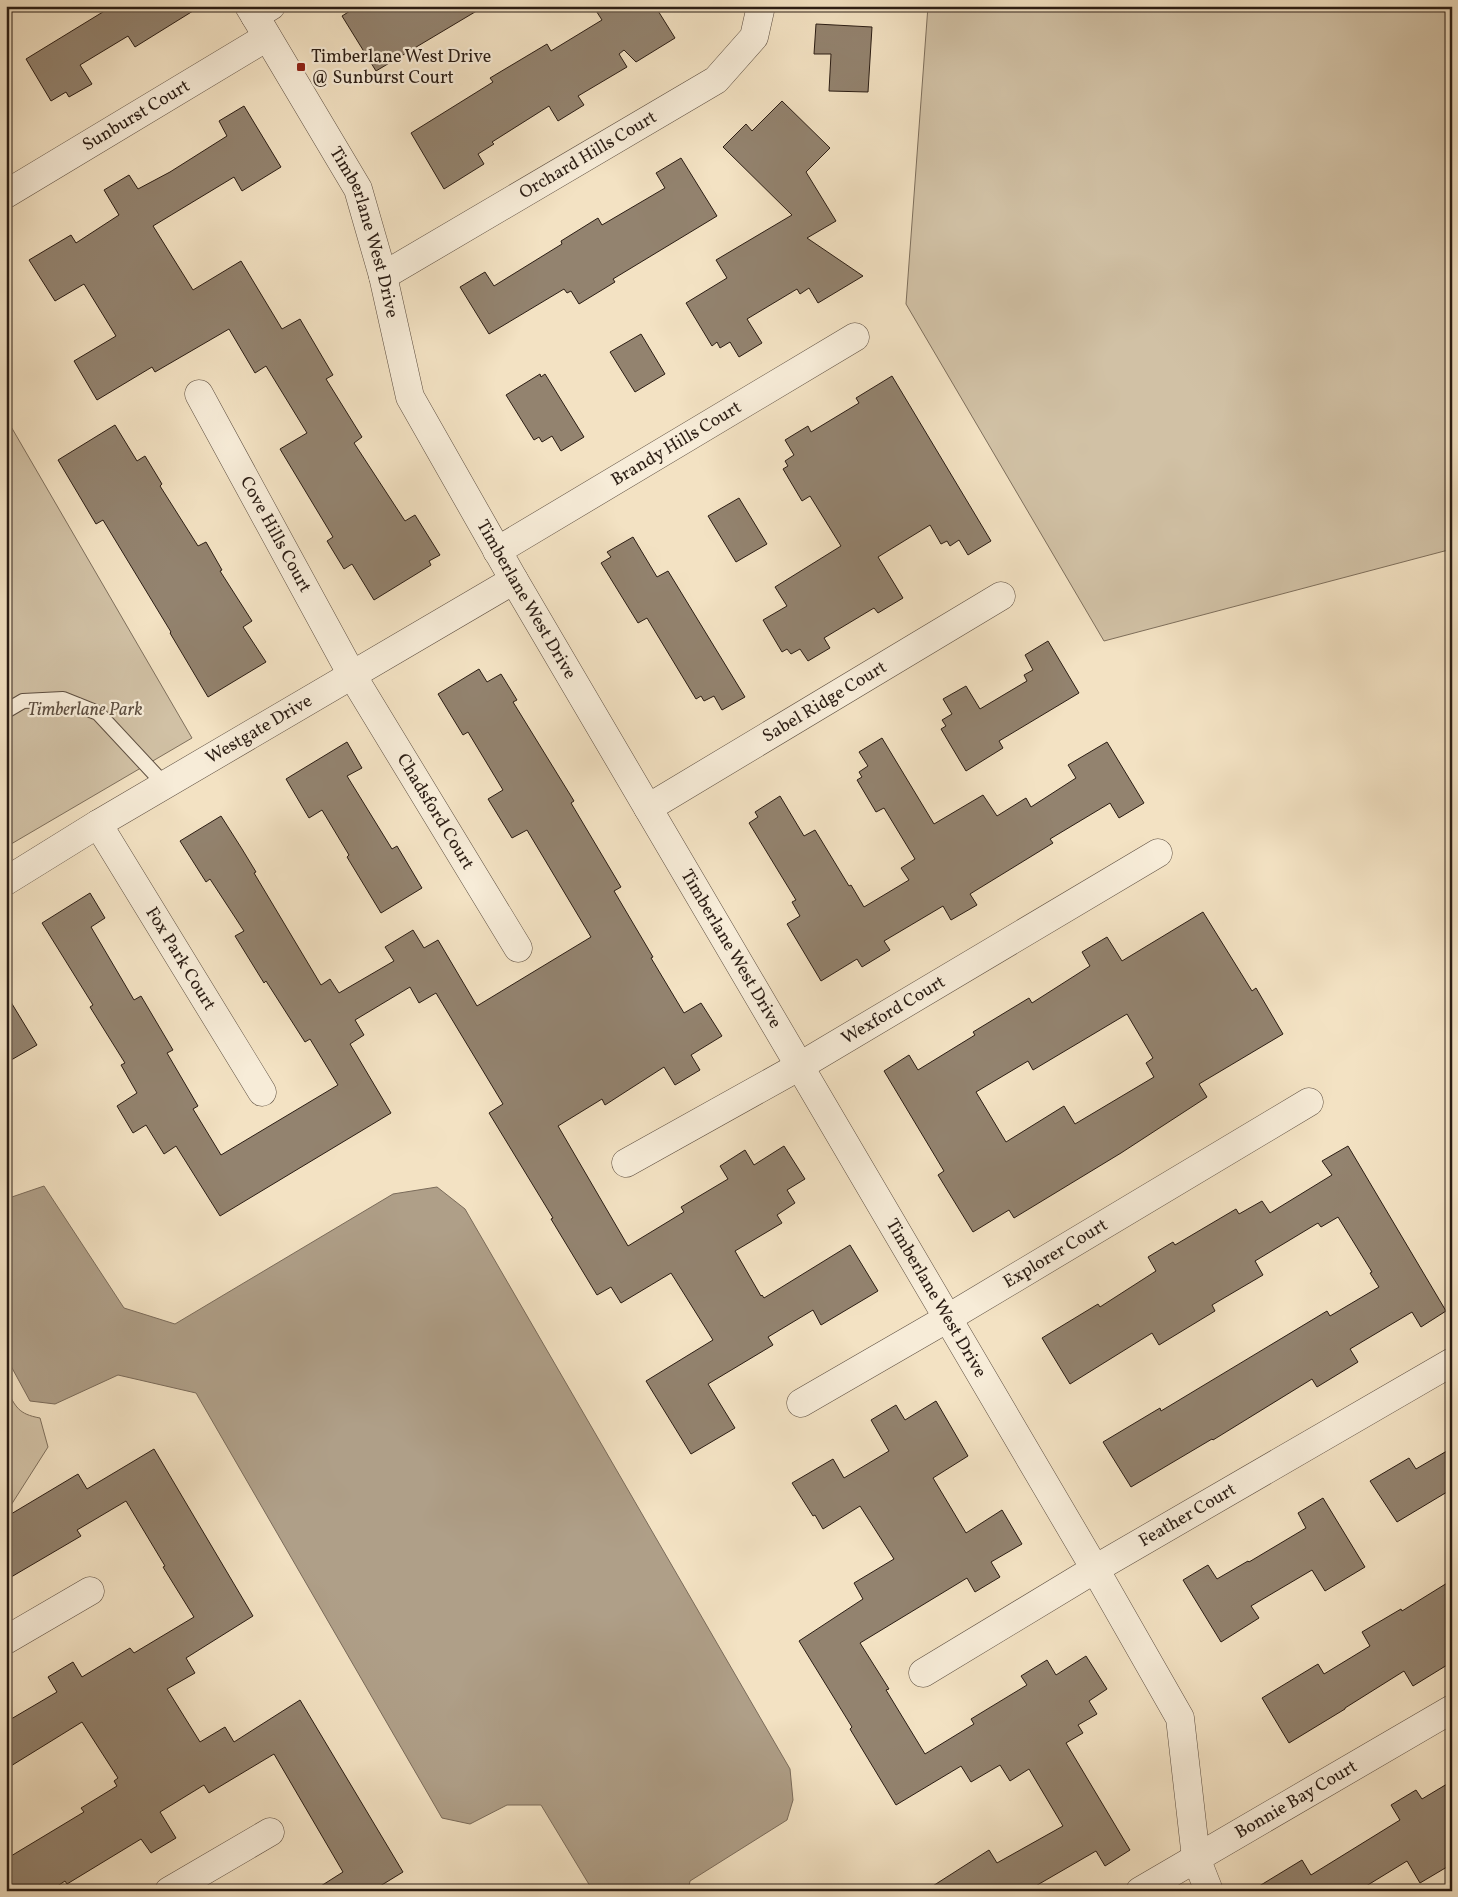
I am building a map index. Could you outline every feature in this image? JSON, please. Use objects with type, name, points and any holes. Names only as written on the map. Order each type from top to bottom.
[{"type":"street","name":"Orchard Hills Court","points":[[383,276],[716,80],[754,37],[761,6]]},
{"type":"street","name":"Timberlane West Drive","points":[[261,16],[358,189],[383,276],[410,398],[497,551],[1095,1569],[1180,1718],[1196,1858],[1209,1891]]},
{"type":"street","name":"Sunburst Court","points":[[6,194],[261,16]]},
{"type":"street","name":"Brandy Hills Court","points":[[497,551],[855,337]]},
{"type":"street","name":"Cove Hills Court","points":[[199,394],[352,675]]},
{"type":"street","name":"Westgate Drive","points":[[6,881],[98,824],[514,580]]},
{"type":"street","name":"Sabel Ridge Court","points":[[648,808],[1001,596]]},
{"type":"street","name":"Chadsford Court","points":[[352,675],[518,948]]},
{"type":"street","name":"Fox Park Court","points":[[98,824],[262,1092]]},
{"type":"street","name":"Wexford Court","points":[[626,1164],[800,1066],[1158,854]]},
{"type":"street","name":"Explorer Court","points":[[801,1403],[948,1318],[1309,1102]]},
{"type":"street","name":"Feather Court","points":[[923,1673],[1095,1569],[1452,1362]]},
{"type":"street","points":[[6,1640],[90,1592]]},
{"type":"street","name":"Bonnie Bay Court","points":[[1140,1891],[1452,1709]]},
{"type":"street","points":[[169,1891],[270,1832]]},
{"type":"lane","points":[[6,712],[23,701],[63,699],[98,714],[165,785]]},
{"type":"green space","points":[[928,6],[1452,6],[1452,549],[1104,641],[906,304]]},
{"type":"green space","name":"Timberlane Park","points":[[6,418],[192,738],[6,847]]},
{"type":"green space","points":[[6,1389],[18,1409],[40,1418],[48,1447],[6,1513]]},
{"type":"shaded area","points":[[44,1186],[124,1308],[175,1324],[393,1194],[437,1187],[465,1209],[790,1769],[793,1800],[787,1820],[690,1881],[688,1891],[593,1891],[541,1805],[507,1805],[470,1824],[442,1818],[196,1393],[118,1375],[55,1404],[30,1401],[6,1357],[6,1199]]},
{"type":"building","points":[[110,6],[201,6],[135,47],[128,36],[80,65],[92,84],[69,97],[66,92],[51,101],[26,59]]},
{"type":"building","points":[[358,6],[485,6],[376,71],[342,16]]},
{"type":"building","points":[[593,6],[655,6],[675,38],[636,62],[624,50],[619,54],[627,67],[578,96],[584,105],[558,121],[549,106],[492,142],[494,144],[478,154],[484,164],[444,189],[411,133],[493,82],[490,78],[547,44],[551,51],[602,20]]},
{"type":"building","points":[[816,24],[872,27],[868,92],[829,91],[831,54],[814,54]]},
{"type":"building","points":[[782,101],[830,148],[806,172],[836,221],[807,238],[863,276],[818,303],[809,288],[800,294],[797,289],[747,319],[762,343],[739,357],[730,342],[720,348],[717,342],[712,346],[686,303],[727,278],[716,260],[792,215],[723,147],[746,124],[752,131]]},
{"type":"building","points":[[244,106],[281,167],[242,191],[234,177],[153,226],[193,290],[241,261],[282,329],[300,319],[333,375],[326,379],[362,437],[354,443],[405,521],[415,515],[440,555],[429,561],[431,565],[374,600],[352,564],[344,569],[327,541],[333,537],[280,449],[307,433],[266,366],[255,373],[229,329],[155,372],[152,367],[97,400],[74,361],[116,336],[84,284],[55,301],[29,260],[71,235],[76,243],[119,215],[104,190],[129,175],[138,189],[170,172],[227,136],[219,121]]},
{"type":"building","points":[[681,158],[717,216],[613,279],[615,282],[579,304],[571,291],[567,293],[564,289],[489,334],[460,287],[485,272],[494,286],[562,244],[561,241],[598,218],[602,225],[665,188],[656,173]]},
{"type":"building","points":[[641,334],[665,374],[635,392],[610,352]]},
{"type":"building","points":[[540,374],[541,377],[545,374],[584,437],[561,451],[552,436],[542,442],[539,437],[534,440],[506,395]]},
{"type":"building","points":[[892,376],[991,541],[968,555],[959,540],[950,546],[947,541],[941,544],[930,525],[878,557],[903,598],[878,613],[874,608],[824,638],[830,648],[808,661],[800,649],[791,654],[787,649],[782,652],[763,620],[787,606],[775,587],[841,546],[810,496],[802,501],[783,469],[788,466],[785,461],[794,455],[785,440],[808,426],[811,432],[859,403],[856,398]]},
{"type":"building","points":[[115,425],[137,461],[145,456],[162,484],[160,486],[198,546],[206,542],[222,570],[220,571],[252,621],[243,627],[266,662],[208,697],[103,520],[96,524],[58,460]]},
{"type":"building","points":[[739,498],[767,544],[736,562],[708,516]]},
{"type":"building","points":[[633,537],[657,577],[668,571],[745,697],[722,710],[714,696],[704,701],[701,696],[696,699],[647,618],[638,623],[601,563],[611,557],[607,552]]},
{"type":"building","points":[[1048,641],[1079,693],[999,741],[1003,748],[966,771],[941,729],[946,726],[942,720],[952,714],[943,699],[966,686],[980,709],[1027,681],[1024,675],[1033,670],[1025,655]]},
{"type":"building","points":[[479,669],[487,682],[501,674],[517,700],[513,702],[574,801],[571,803],[621,887],[614,891],[684,1013],[701,1003],[722,1036],[691,1055],[700,1070],[675,1085],[664,1067],[605,1105],[602,1099],[558,1126],[628,1246],[684,1212],[681,1207],[728,1179],[720,1166],[745,1150],[754,1165],[784,1146],[805,1179],[787,1190],[795,1203],[777,1215],[782,1223],[735,1251],[761,1296],[764,1298],[850,1245],[878,1291],[821,1325],[813,1310],[768,1337],[773,1345],[708,1384],[735,1428],[691,1454],[646,1381],[713,1340],[671,1273],[621,1303],[611,1287],[597,1295],[489,1113],[503,1104],[436,993],[419,1003],[410,987],[355,1020],[364,1035],[350,1044],[391,1113],[220,1216],[176,1146],[164,1154],[146,1125],[133,1133],[117,1106],[137,1093],[121,1065],[125,1063],[90,1007],[93,1005],[42,923],[90,893],[105,918],[91,927],[134,1000],[141,996],[173,1050],[167,1053],[198,1106],[193,1109],[221,1155],[338,1085],[310,1039],[305,1042],[266,981],[264,983],[235,936],[244,931],[210,879],[206,882],[180,841],[221,816],[256,872],[254,873],[321,985],[330,979],[339,993],[394,961],[385,947],[413,930],[424,948],[438,940],[477,1006],[591,937],[527,830],[512,838],[488,799],[503,790],[468,732],[463,735],[438,694]]},
{"type":"building","points":[[882,738],[934,824],[983,795],[997,816],[1026,798],[1031,807],[1076,778],[1068,765],[1107,742],[1144,803],[1119,818],[1110,803],[1050,839],[1053,843],[970,894],[977,905],[951,920],[943,906],[884,941],[890,950],[862,967],[857,959],[821,981],[787,924],[800,916],[792,902],[796,900],[749,823],[758,817],[755,812],[780,796],[804,836],[815,830],[864,907],[909,880],[901,868],[915,859],[884,808],[876,812],[857,780],[862,777],[859,772],[868,766],[859,752]]},
{"type":"building","points":[[347,742],[362,768],[347,776],[392,849],[397,846],[422,888],[381,913],[347,857],[349,855],[322,810],[309,818],[286,779]]},
{"type":"building","points":[[1203,912],[1252,991],[1256,988],[1283,1034],[1199,1084],[1207,1097],[1121,1153],[1014,1218],[1009,1210],[973,1232],[938,1175],[944,1171],[884,1071],[909,1055],[918,1070],[975,1035],[973,1032],[1029,998],[1032,1003],[1090,966],[1082,952],[1107,937],[1122,961]],"holes":[[[1127,1014],[1153,1058],[1146,1063],[1154,1077],[1075,1124],[1064,1106],[1006,1142],[976,1092],[1028,1061],[1033,1070]]]},
{"type":"building","points":[[6,994],[37,1045],[6,1063]]},
{"type":"building","points":[[1348,1146],[1446,1311],[1421,1327],[1412,1312],[1350,1349],[1358,1362],[1317,1387],[1312,1379],[1213,1440],[1131,1487],[1103,1442],[1160,1408],[1161,1411],[1327,1311],[1330,1316],[1379,1287],[1370,1273],[1372,1272],[1338,1217],[1321,1227],[1318,1223],[1255,1261],[1263,1275],[1212,1305],[1215,1311],[1159,1345],[1152,1333],[1070,1384],[1042,1338],[1098,1304],[1100,1307],[1156,1271],[1148,1257],[1173,1242],[1175,1245],[1236,1209],[1239,1214],[1262,1201],[1270,1213],[1332,1175],[1322,1161]]},
{"type":"building","points":[[936,1401],[968,1456],[933,1478],[966,1533],[1002,1510],[1022,1544],[991,1562],[1000,1577],[975,1592],[967,1578],[860,1643],[889,1689],[886,1690],[925,1754],[974,1724],[971,1719],[1027,1685],[1021,1676],[1047,1660],[1056,1675],[1086,1656],[1107,1689],[1089,1701],[1097,1714],[1078,1725],[1083,1733],[1066,1743],[1130,1850],[1105,1866],[1096,1851],[1027,1891],[925,1891],[989,1850],[997,1863],[1063,1826],[1029,1769],[1010,1781],[1000,1765],[971,1782],[961,1766],[896,1805],[850,1729],[852,1727],[799,1641],[863,1599],[854,1583],[894,1559],[860,1506],[823,1529],[792,1483],[833,1459],[844,1478],[889,1451],[871,1420],[896,1405],[905,1420]]},
{"type":"building","points":[[1452,1448],[1452,1489],[1397,1522],[1370,1481],[1409,1458],[1416,1469]]},
{"type":"building","points":[[154,1449],[253,1616],[186,1658],[195,1673],[167,1689],[200,1742],[225,1727],[234,1742],[300,1700],[403,1872],[372,1891],[313,1891],[343,1872],[274,1754],[209,1793],[204,1785],[160,1812],[176,1838],[151,1853],[141,1839],[67,1884],[65,1881],[50,1891],[13,1891],[6,1880],[6,1859],[84,1812],[81,1808],[117,1786],[114,1781],[118,1778],[82,1722],[6,1769],[6,1722],[57,1692],[48,1677],[73,1662],[82,1677],[130,1648],[134,1653],[194,1617],[126,1501],[77,1530],[81,1536],[6,1580],[6,1517],[78,1474],[87,1489]]},
{"type":"building","points":[[1323,1498],[1365,1567],[1325,1591],[1312,1570],[1251,1606],[1259,1618],[1221,1642],[1183,1580],[1208,1565],[1217,1579],[1249,1562],[1306,1528],[1298,1513]]},
{"type":"building","points":[[1452,1580],[1452,1662],[1413,1686],[1404,1671],[1289,1743],[1262,1698],[1318,1664],[1324,1674],[1370,1646],[1362,1632],[1401,1609],[1402,1611]]},
{"type":"building","points":[[1452,1781],[1452,1864],[1420,1883],[1407,1861],[1358,1891],[1251,1891],[1302,1860],[1311,1875],[1400,1820],[1391,1805],[1416,1790],[1422,1799]]},
{"type":"place","name":"Timberlane West Drive @ Sunburst Court","points":[[301,67]]}]
